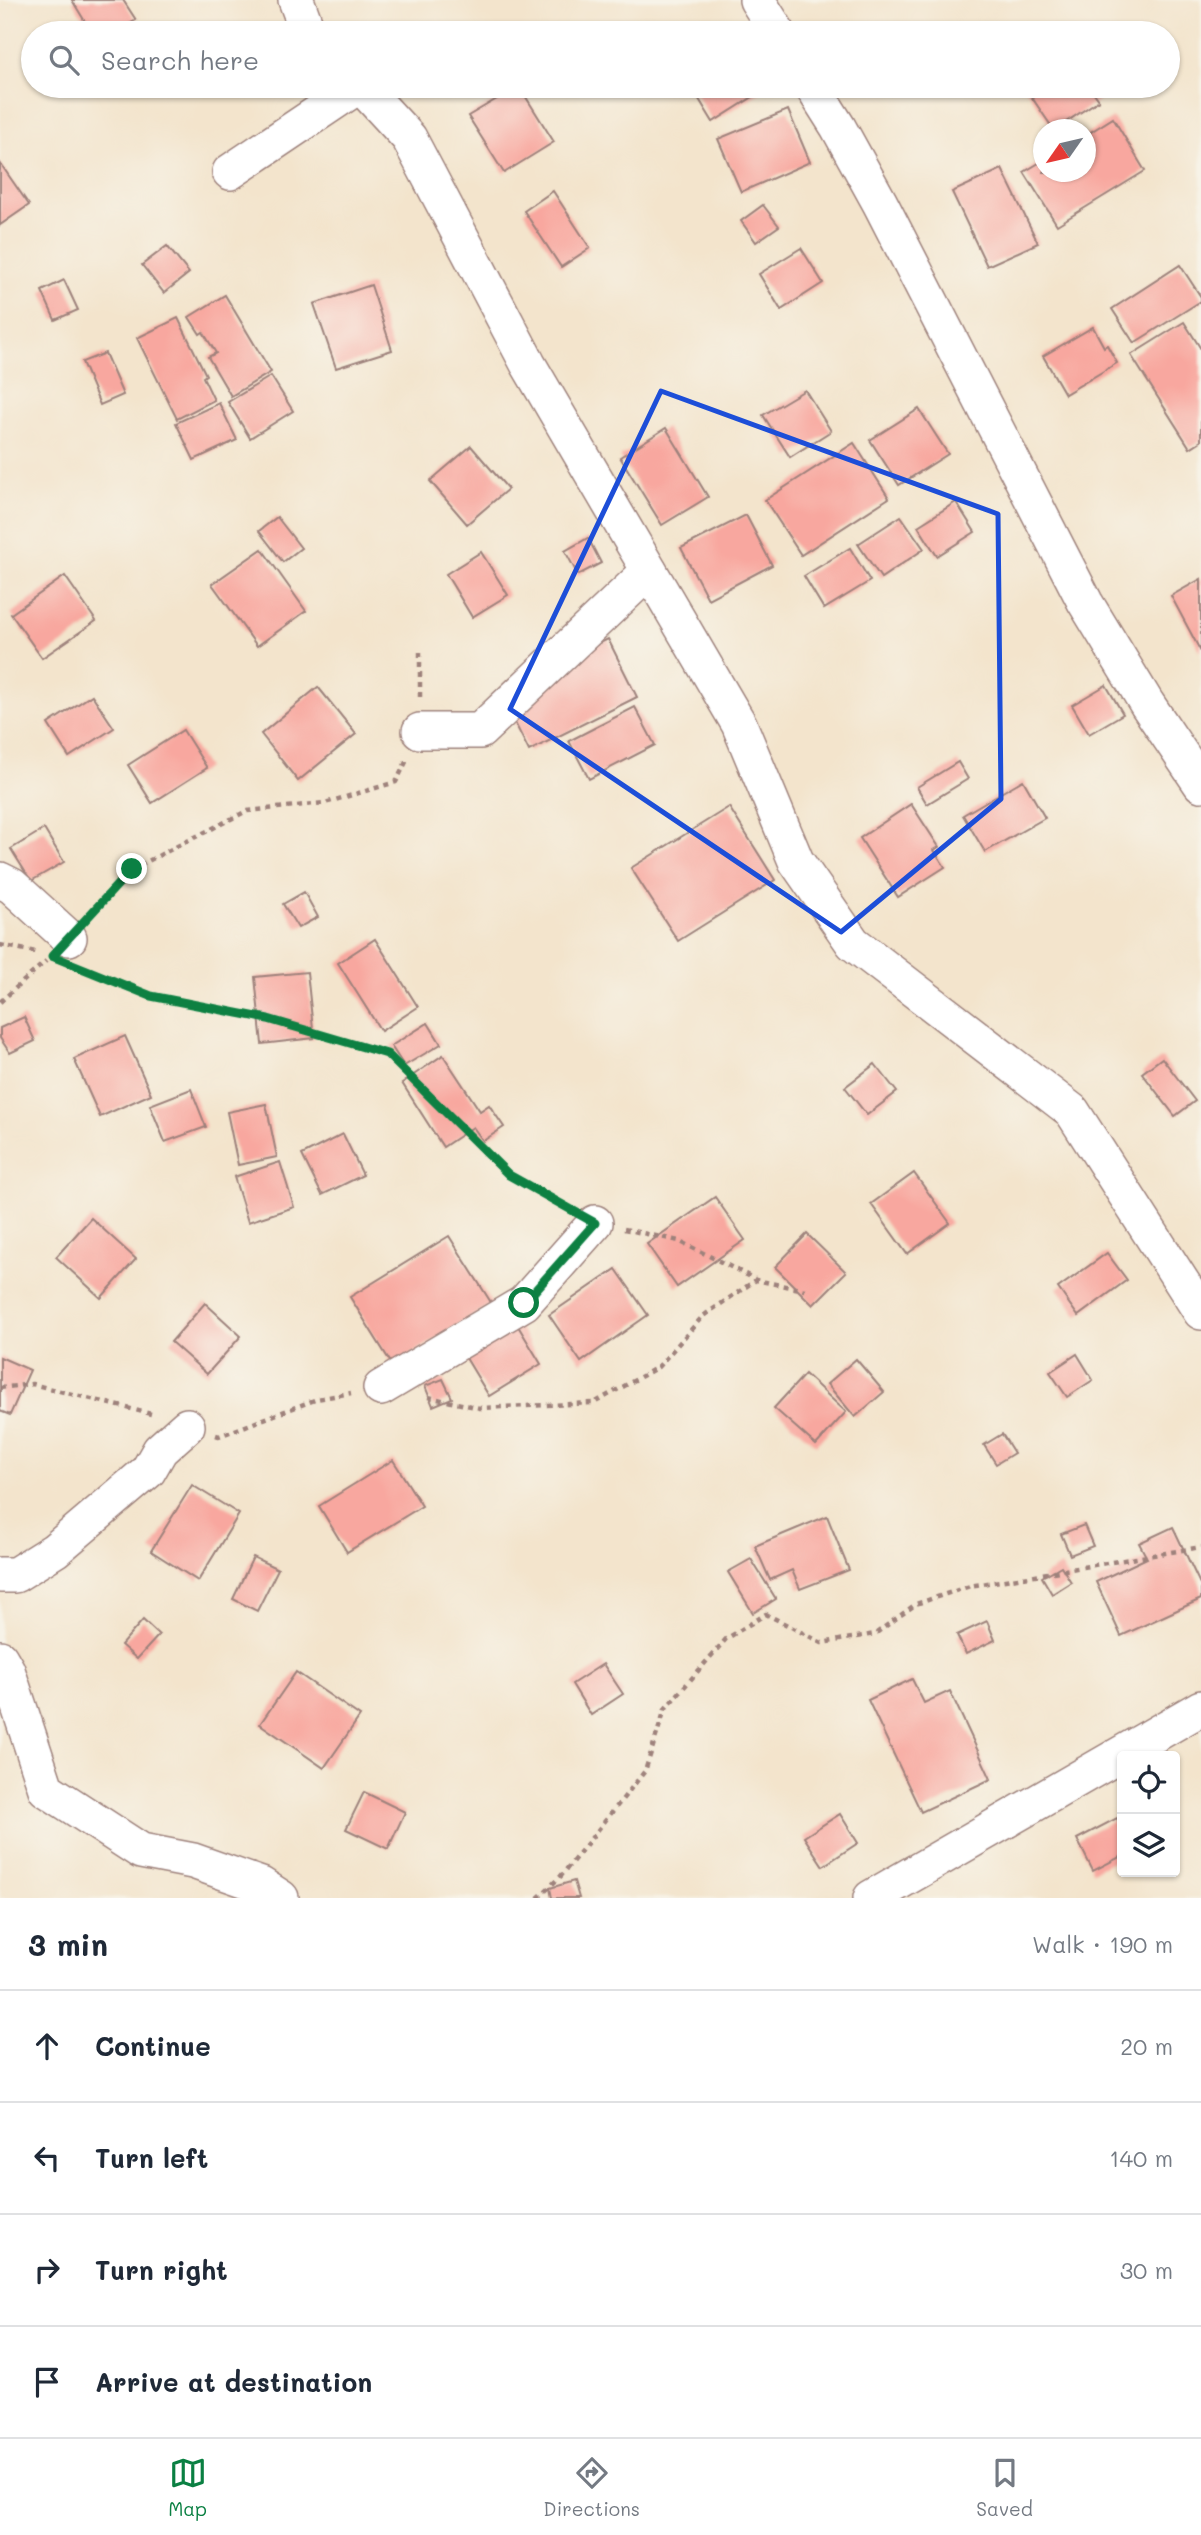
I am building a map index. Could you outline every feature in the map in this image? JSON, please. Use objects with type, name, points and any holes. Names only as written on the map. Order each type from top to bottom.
[{"type":"street","points":[[296,0],[304,21]]},
{"type":"street","points":[[757,0],[770,21]]},
{"type":"street","points":[[230,172],[342,98]]},
{"type":"street","points":[[371,98],[409,138],[528,364],[739,724],[796,861],[853,943],[1072,1111],[1201,1312]]},
{"type":"street","points":[[820,98],[880,204],[1085,602],[1147,704],[1201,784]]},
{"type":"street","points":[[420,731],[480,731],[649,571]]},
{"type":"street","points":[[0,880],[12,886],[73,952]]},
{"type":"street","points":[[381,1388],[524,1303],[595,1223]]},
{"type":"street","points":[[0,1575],[15,1575],[55,1550],[148,1471],[160,1450],[187,1426]]},
{"type":"street","points":[[0,1658],[7,1670],[46,1789],[141,1851],[193,1861],[261,1885],[281,1898]]},
{"type":"street","points":[[871,1898],[1201,1708]]},
{"type":"path","points":[[420,652],[420,731],[396,782],[325,803],[247,811],[132,869],[73,952],[151,996],[268,1019],[387,1054],[509,1175],[595,1223],[679,1241],[756,1280]]},
{"type":"path","points":[[0,945],[52,956],[0,1002]]},
{"type":"path","points":[[538,1898],[561,1876],[645,1771],[665,1709],[726,1639],[766,1614],[822,1643],[875,1634],[916,1604],[970,1586],[1201,1547]]},
{"type":"highlighted area","points":[[661,391],[998,514],[1001,799],[841,932],[510,709]]},
{"type":"building","points":[[72,0],[123,0],[136,20],[134,21],[85,21]]},
{"type":"building","points":[[499,98],[526,98],[554,142],[504,173],[468,116]]},
{"type":"building","points":[[698,98],[751,98],[713,122]]},
{"type":"building","points":[[1032,98],[1098,98],[1099,100],[1070,119],[1046,119]]},
{"type":"building","points":[[788,110],[810,162],[741,192],[718,139]]},
{"type":"building","points":[[1113,118],[1145,171],[1057,225],[1024,172],[1033,167],[1033,182],[1096,182],[1096,129]]},
{"type":"building","points":[[0,163],[29,205],[0,225]]},
{"type":"building","points":[[1002,169],[1038,243],[987,266],[952,192]]},
{"type":"building","points":[[553,191],[590,248],[561,267],[524,211]]},
{"type":"building","points":[[763,205],[779,226],[756,242],[741,221]]},
{"type":"building","points":[[167,246],[189,273],[164,293],[142,265]]},
{"type":"building","points":[[801,248],[823,283],[781,310],[759,274]]},
{"type":"building","points":[[1180,265],[1201,301],[1134,343],[1112,309]]},
{"type":"building","points":[[64,280],[78,310],[55,320],[42,291]]},
{"type":"building","points":[[371,285],[392,350],[336,368],[314,304]]},
{"type":"building","points":[[225,295],[271,372],[231,396],[208,357],[216,353],[203,332],[200,334],[189,317]]},
{"type":"building","points":[[178,318],[206,375],[203,377],[214,400],[177,419],[137,338]]},
{"type":"building","points":[[1184,322],[1201,349],[1201,441],[1190,448],[1131,355]]},
{"type":"building","points":[[1093,327],[1117,363],[1065,394],[1043,356]]},
{"type":"building","points":[[105,353],[123,395],[100,405],[82,362]]},
{"type":"building","points":[[271,376],[293,411],[250,438],[228,402]]},
{"type":"building","points":[[805,390],[831,431],[790,457],[763,415]]},
{"type":"building","points":[[219,403],[237,440],[194,460],[176,423]]},
{"type":"building","points":[[919,409],[948,454],[899,485],[870,440]]},
{"type":"building","points":[[666,428],[708,497],[662,525],[620,457]]},
{"type":"building","points":[[854,443],[889,498],[801,555],[765,500]]},
{"type":"building","points":[[471,446],[508,489],[467,524],[430,481]]},
{"type":"building","points":[[956,502],[975,532],[937,556],[918,526]]},
{"type":"building","points":[[746,515],[772,565],[708,599],[681,548]]},
{"type":"building","points":[[901,516],[924,549],[881,578],[858,544]]},
{"type":"building","points":[[277,517],[301,548],[283,562],[259,531]]},
{"type":"building","points":[[588,538],[601,563],[578,575],[565,551]]},
{"type":"building","points":[[850,548],[870,581],[824,609],[804,576]]},
{"type":"building","points":[[262,549],[306,611],[257,646],[212,584]]},
{"type":"building","points":[[481,552],[508,595],[472,617],[446,574]]},
{"type":"building","points":[[65,576],[96,621],[42,658],[11,614]]},
{"type":"building","points":[[1201,579],[1201,652],[1171,596]]},
{"type":"building","points":[[608,639],[637,697],[529,751],[500,693]]},
{"type":"building","points":[[1106,685],[1123,714],[1089,734],[1072,705]]},
{"type":"building","points":[[318,687],[356,734],[298,781],[261,734]]},
{"type":"building","points":[[92,695],[114,728],[69,757],[48,724]]},
{"type":"building","points":[[635,707],[655,745],[589,779],[569,741]]},
{"type":"building","points":[[183,730],[207,768],[152,803],[128,765]]},
{"type":"building","points":[[958,762],[968,779],[927,804],[917,787]]},
{"type":"building","points":[[1023,780],[1045,818],[985,852],[963,815]]},
{"type":"building","points":[[911,804],[939,847],[934,850],[945,867],[898,897],[860,838]]},
{"type":"building","points":[[729,807],[775,880],[678,941],[631,868]]},
{"type":"building","points":[[44,829],[64,862],[31,881],[11,849]]},
{"type":"building","points":[[304,892],[318,917],[298,928],[283,904]]},
{"type":"building","points":[[375,939],[418,1007],[381,1031],[338,963]]},
{"type":"building","points":[[307,972],[314,1038],[262,1044],[255,977]]},
{"type":"building","points":[[24,1017],[35,1041],[10,1053],[0,1038],[0,1028]]},
{"type":"building","points":[[428,1023],[441,1044],[404,1066],[391,1046]]},
{"type":"building","points":[[125,1036],[151,1094],[100,1117],[74,1059]]},
{"type":"building","points":[[443,1055],[480,1111],[489,1105],[504,1127],[483,1141],[473,1127],[443,1147],[402,1083]]},
{"type":"building","points":[[1162,1058],[1195,1101],[1175,1116],[1142,1073]]},
{"type":"building","points":[[875,1064],[897,1092],[867,1115],[845,1087]]},
{"type":"building","points":[[191,1089],[206,1127],[165,1142],[150,1105]]},
{"type":"building","points":[[266,1104],[277,1157],[238,1165],[227,1112]]},
{"type":"building","points":[[343,1134],[363,1175],[322,1195],[302,1155]]},
{"type":"building","points":[[280,1162],[294,1207],[248,1222],[234,1177]]},
{"type":"building","points":[[914,1173],[950,1223],[907,1254],[871,1204]]},
{"type":"building","points":[[715,1197],[745,1240],[677,1287],[647,1244]]},
{"type":"building","points":[[91,1218],[136,1259],[101,1298],[56,1257]]},
{"type":"building","points":[[807,1234],[846,1272],[813,1305],[775,1267]]},
{"type":"building","points":[[449,1236],[492,1304],[393,1366],[350,1297]]},
{"type":"building","points":[[1107,1253],[1127,1280],[1078,1316],[1058,1288]]},
{"type":"building","points":[[616,1269],[648,1315],[581,1362],[549,1315]]},
{"type":"building","points":[[205,1303],[241,1336],[207,1374],[171,1342]]},
{"type":"building","points":[[515,1321],[541,1364],[489,1396],[463,1353]]},
{"type":"building","points":[[1077,1354],[1093,1380],[1067,1397],[1050,1372]]},
{"type":"building","points":[[0,1357],[30,1370],[10,1415],[0,1411]]},
{"type":"building","points":[[856,1359],[884,1392],[855,1417],[827,1384]]},
{"type":"building","points":[[805,1374],[846,1412],[816,1445],[774,1408]]},
{"type":"building","points":[[443,1379],[452,1398],[433,1406],[425,1386]]},
{"type":"building","points":[[1002,1434],[1014,1453],[996,1464],[984,1445]]},
{"type":"building","points":[[393,1460],[422,1506],[347,1552],[319,1506]]},
{"type":"building","points":[[192,1485],[239,1514],[198,1581],[151,1551]]},
{"type":"building","points":[[827,1516],[849,1570],[800,1589],[792,1570],[770,1580],[755,1546]]},
{"type":"building","points":[[1084,1525],[1093,1546],[1070,1555],[1061,1534]]},
{"type":"building","points":[[1173,1527],[1201,1586],[1201,1599],[1121,1636],[1096,1582],[1147,1558],[1139,1543]]},
{"type":"building","points":[[253,1557],[278,1569],[257,1611],[233,1599]]},
{"type":"building","points":[[751,1559],[776,1599],[753,1613],[728,1572]]},
{"type":"building","points":[[1061,1566],[1071,1582],[1052,1594],[1042,1577]]},
{"type":"building","points":[[143,1620],[159,1635],[137,1659],[121,1645]]},
{"type":"building","points":[[987,1621],[995,1640],[966,1654],[957,1635]]},
{"type":"building","points":[[603,1664],[623,1694],[591,1715],[572,1684]]},
{"type":"building","points":[[296,1672],[360,1716],[324,1768],[260,1724]]},
{"type":"building","points":[[912,1679],[924,1703],[950,1691],[991,1779],[921,1812],[868,1700]]},
{"type":"building","points":[[364,1792],[405,1812],[388,1849],[346,1829]]},
{"type":"building","points":[[840,1814],[858,1843],[823,1866],[804,1837]]},
{"type":"building","points":[[1117,1818],[1117,1859],[1093,1871],[1077,1839]]},
{"type":"building","points":[[574,1881],[579,1898],[552,1898],[550,1888]]},
{"type":"route","points":[[132,869],[52,956],[151,996],[268,1019],[387,1054],[509,1175],[595,1223],[524,1303]]}]
